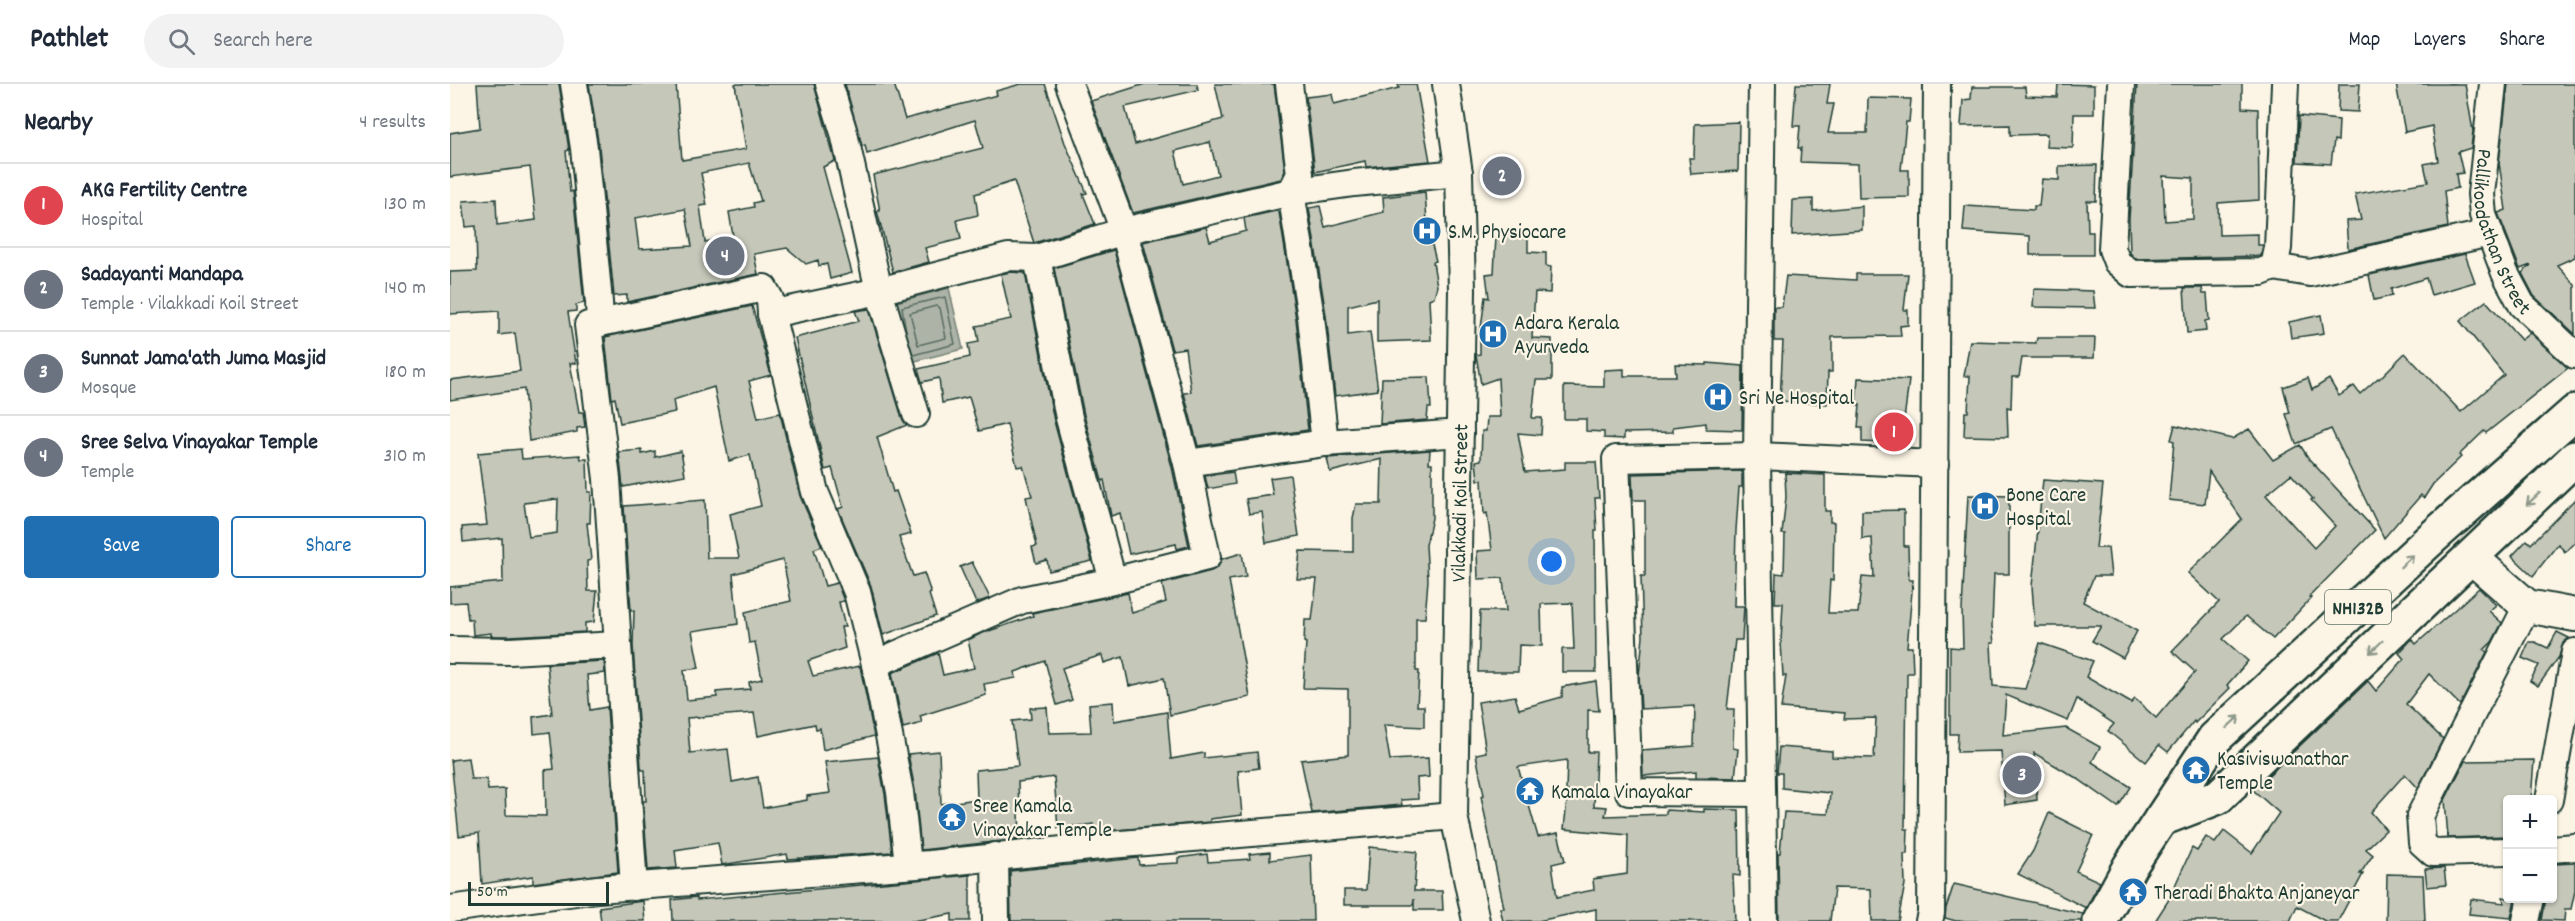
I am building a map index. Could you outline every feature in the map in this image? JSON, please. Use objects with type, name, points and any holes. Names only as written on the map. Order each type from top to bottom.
[{"type":"highway","name":"NH132B","points":[[2100,921],[2130,866],[2214,740],[2433,537],[2575,412]]},
{"type":"highway","name":"NH132B","points":[[2161,819],[2218,797],[2575,458]]},
{"type":"main road","points":[[2471,556],[2527,606],[2575,615]]},
{"type":"street","points":[[574,84],[584,148],[600,323]]},
{"type":"street","points":[[830,84],[844,134],[879,291],[916,414]]},
{"type":"street","points":[[875,664],[1022,600],[1113,581],[1207,557],[1187,463],[1124,231],[1069,84]]},
{"type":"street","points":[[1289,84],[1300,174],[1291,192],[1311,317],[1325,443]]},
{"type":"street","name":"Vilakkadi Koil Street","points":[[1446,84],[1459,173],[1462,291],[1454,816],[1476,921]]},
{"type":"street","points":[[1762,84],[1757,456],[1764,921]]},
{"type":"street","points":[[1929,921],[1931,913],[1937,84]]},
{"type":"street","points":[[2121,84],[2112,249],[2117,262],[2131,274],[2261,272],[2274,267],[2310,273],[2490,233]]},
{"type":"street","points":[[2274,267],[2278,248],[2286,84]]},
{"type":"street","name":"Pallikoodathan Street","points":[[2493,84],[2481,194],[2483,215],[2505,273],[2522,305],[2575,354]]},
{"type":"street","points":[[771,314],[879,291],[1008,256],[1036,258],[1124,231],[1291,192],[1354,183],[1459,173]]},
{"type":"street","points":[[1036,258],[1069,418],[1113,581]]},
{"type":"street","points":[[634,887],[607,479],[588,325],[764,288],[770,299],[771,314],[815,492],[857,592],[875,664],[900,792],[908,864]]},
{"type":"street","points":[[1187,463],[1325,443],[1460,433]]},
{"type":"street","points":[[1762,793],[1629,792],[1616,459],[1757,456],[1935,464]]},
{"type":"street","points":[[2503,851],[2433,853],[2422,843],[2420,816],[2527,606]]},
{"type":"street","points":[[450,650],[510,651],[617,645]]},
{"type":"street","points":[[2550,795],[2575,652]]},
{"type":"street","points":[[450,909],[598,889],[930,864],[995,856],[1454,816]]},
{"type":"street","points":[[2557,849],[2575,847]]},
{"type":"street","points":[[995,856],[996,921]]},
{"type":"street","points":[[2526,921],[2529,903]]},
{"type":"water","points":[[949,288],[963,349],[907,363],[893,303]]},
{"type":"building","points":[[477,84],[559,84],[569,150],[566,151],[570,192],[573,191],[584,303],[576,305],[576,311],[568,312],[576,363],[570,363],[579,412],[583,412],[585,427],[577,428],[577,432],[529,441],[524,389],[450,400],[450,380],[520,371],[515,333],[499,335],[499,311],[450,314],[450,272],[477,271],[476,226],[466,227],[463,201],[496,199],[497,225],[536,220],[530,167],[450,177],[450,133],[480,128]]},
{"type":"building","points":[[589,84],[676,84],[682,160],[746,149],[735,84],[814,84],[835,161],[823,167],[852,273],[830,279],[827,264],[819,266],[818,260],[806,264],[787,248],[754,254],[758,274],[627,302],[627,295],[614,296],[599,147]],"holes":[[[749,163],[761,201],[753,203],[754,207],[729,212],[733,236],[705,242],[700,206],[707,205],[701,173]],[[685,209],[692,246],[639,249],[635,218]]]},
{"type":"building","points":[[845,84],[894,84],[905,119],[997,95],[996,91],[1021,84],[1045,84],[1065,143],[1087,193],[1083,194],[1095,224],[1034,243],[1014,181],[975,194],[978,215],[957,220],[961,239],[925,248],[929,262],[893,272],[877,211],[880,211],[873,175],[983,148],[975,120],[867,154],[865,145],[862,146]]},
{"type":"building","points":[[1145,84],[1197,84],[1198,90],[1125,107],[1135,144],[1223,119],[1215,84],[1274,84],[1285,171],[1281,179],[1133,213],[1091,101]],"holes":[[[1210,142],[1218,175],[1183,184],[1175,151]]]},
{"type":"building","points":[[1398,84],[1416,84],[1430,161],[1366,167],[1365,161],[1315,172],[1306,97],[1332,94],[1334,104],[1399,88]]},
{"type":"building","points":[[1796,84],[1830,84],[1827,104],[1834,104],[1828,133],[1867,133],[1868,98],[1911,99],[1901,170],[1909,170],[1909,197],[1859,198],[1858,164],[1800,162],[1801,148],[1798,148],[1800,126],[1793,126]]},
{"type":"building","points":[[2058,84],[2094,85],[2094,114],[2074,114],[2073,148],[2046,147],[2047,134],[2010,135],[2010,125],[1961,126],[1963,100],[1971,99],[1972,87],[2025,87],[2026,96],[2057,97]]},
{"type":"building","points":[[2137,84],[2242,84],[2242,108],[2258,109],[2259,200],[2218,203],[2219,235],[2258,234],[2258,245],[2263,245],[2261,256],[2136,259],[2130,253],[2129,219]],"holes":[[[2163,176],[2193,178],[2193,219],[2165,221]]]},
{"type":"building","points":[[2339,84],[2360,84],[2358,112],[2338,111]]},
{"type":"building","points":[[2396,84],[2465,84],[2473,131],[2471,148],[2458,152],[2463,173],[2456,174],[2458,188],[2444,191],[2448,227],[2348,249],[2346,221],[2361,220],[2355,194],[2428,182],[2424,164],[2438,161],[2432,126],[2405,132]]},
{"type":"building","points":[[2508,84],[2575,84],[2575,257],[2557,265],[2575,285],[2575,334],[2534,296],[2522,273],[2531,265],[2520,269],[2498,213],[2506,210],[2499,163]]},
{"type":"building","points":[[2299,116],[2339,120],[2338,141],[2334,140],[2331,164],[2297,162]]},
{"type":"building","points":[[1739,122],[1738,171],[1691,174],[1689,158],[1694,158],[1695,124]]},
{"type":"building","points":[[2097,165],[2096,201],[2087,201],[2088,232],[2093,232],[2093,255],[2030,255],[2030,236],[1963,231],[1965,206],[2034,210],[2034,206],[2039,206],[2042,179],[2059,180],[2059,166]]},
{"type":"building","points":[[1425,192],[1427,222],[1435,220],[1438,235],[1430,237],[1436,261],[1433,262],[1437,286],[1434,297],[1429,299],[1431,340],[1377,342],[1377,299],[1348,306],[1348,335],[1370,332],[1378,390],[1335,396],[1326,315],[1309,208],[1320,206],[1325,227],[1384,212],[1383,197]]},
{"type":"building","points":[[1813,199],[1813,211],[1862,206],[1862,230],[1792,235],[1793,200]]},
{"type":"building","points":[[1279,212],[1296,319],[1308,430],[1198,446],[1184,393],[1191,392],[1185,348],[1172,350],[1143,242],[1206,227],[1210,241],[1246,231],[1244,218]]},
{"type":"building","points":[[1528,235],[1528,252],[1546,253],[1546,266],[1551,267],[1550,293],[1535,292],[1532,338],[1552,339],[1552,380],[1536,380],[1532,418],[1542,418],[1541,435],[1518,433],[1525,472],[1565,469],[1565,462],[1596,462],[1599,498],[1595,498],[1597,531],[1595,531],[1596,672],[1562,672],[1562,649],[1574,649],[1572,603],[1541,604],[1542,646],[1519,645],[1518,672],[1478,672],[1480,611],[1506,611],[1503,578],[1478,579],[1477,551],[1492,550],[1487,513],[1484,514],[1482,480],[1478,480],[1476,461],[1481,460],[1482,431],[1486,431],[1487,417],[1500,417],[1498,378],[1481,384],[1476,355],[1480,354],[1480,328],[1485,297],[1489,298],[1486,274],[1494,273],[1496,236]]},
{"type":"building","points":[[1114,250],[1172,467],[1189,546],[1177,549],[1176,544],[1129,554],[1120,513],[1111,516],[1104,480],[1102,481],[1084,415],[1054,268]]},
{"type":"building","points":[[2465,254],[2475,282],[2431,295],[2426,278],[2391,289],[2392,296],[2374,300],[2369,275]]},
{"type":"building","points":[[1025,273],[1054,421],[1092,561],[1049,571],[1047,560],[1036,563],[1032,547],[1037,546],[1026,497],[1032,496],[1023,466],[1017,467],[1007,424],[979,431],[969,397],[942,403],[939,378],[922,382],[918,369],[970,357],[968,344],[979,342],[976,326],[1011,319],[1001,274]]},
{"type":"building","points":[[1856,274],[1908,274],[1904,310],[1908,310],[1908,325],[1900,326],[1901,336],[1832,337],[1832,372],[1828,372],[1827,404],[1780,401],[1783,341],[1774,341],[1774,307],[1782,307],[1786,276],[1856,280]]},
{"type":"building","points":[[2184,288],[2202,288],[2203,294],[2207,294],[2209,320],[2205,321],[2206,331],[2187,333]]},
{"type":"building","points":[[2034,289],[2093,291],[2095,308],[2033,307]]},
{"type":"building","points":[[2486,301],[2521,340],[2530,333],[2568,368],[2486,433],[2484,431],[2433,484],[2424,498],[2421,495],[2384,538],[2331,429],[2296,444],[2286,414],[2290,413],[2283,387],[2308,378],[2312,390],[2329,379],[2339,396],[2354,386],[2360,394],[2405,353],[2461,412],[2504,375],[2460,321]]},
{"type":"building","points":[[752,306],[771,375],[749,381],[758,418],[780,413],[800,496],[822,546],[814,549],[825,586],[837,583],[844,601],[839,602],[845,627],[841,627],[845,648],[808,661],[813,676],[860,666],[874,736],[823,750],[820,728],[816,729],[815,724],[758,736],[754,713],[687,718],[690,753],[728,749],[732,782],[758,777],[763,808],[807,800],[807,796],[830,793],[825,762],[878,757],[892,852],[788,859],[787,854],[722,865],[718,843],[675,850],[677,868],[648,870],[643,801],[646,801],[645,770],[641,767],[633,646],[634,611],[631,611],[624,506],[705,500],[707,558],[739,558],[730,514],[761,506],[750,455],[729,461],[714,387],[673,400],[675,412],[620,423],[615,398],[612,399],[605,337]],"holes":[[[783,560],[791,601],[745,612],[749,643],[755,642],[762,679],[749,682],[750,689],[716,692],[717,697],[687,700],[684,670],[699,668],[692,631],[738,624],[733,574]]]},
{"type":"building","points":[[869,309],[902,418],[907,425],[877,437],[893,492],[896,491],[911,534],[899,537],[913,576],[924,573],[936,616],[883,635],[871,586],[838,509],[843,507],[832,468],[825,470],[795,338],[859,321],[855,311]]},
{"type":"building","points":[[2321,315],[2324,333],[2291,338],[2289,322]]},
{"type":"building","points":[[2037,338],[2095,338],[2094,358],[2022,358],[2019,377],[2012,377],[2011,408],[2007,407],[2008,437],[1964,436],[1970,376],[1964,376],[1970,341],[2036,343]]},
{"type":"building","points":[[1707,363],[1743,366],[1742,430],[1706,429],[1706,423],[1673,427],[1673,432],[1624,433],[1624,439],[1604,438],[1604,432],[1586,431],[1586,419],[1564,419],[1564,386],[1604,387],[1604,370],[1624,369],[1624,376],[1676,376],[1675,364],[1707,365]]},
{"type":"building","points":[[1429,377],[1431,408],[1428,408],[1427,420],[1380,424],[1382,378]]},
{"type":"building","points":[[1858,378],[1909,380],[1904,420],[1908,420],[1906,444],[1862,442],[1862,428],[1858,428],[1860,405],[1856,405]]},
{"type":"building","points":[[2175,425],[2232,439],[2249,429],[2273,460],[2300,445],[2309,459],[2375,530],[2309,597],[2311,598],[2273,639],[2246,616],[2223,639],[2248,661],[2227,685],[2230,688],[2195,723],[2194,721],[2168,752],[2159,745],[2146,762],[2108,731],[2114,724],[2077,699],[2068,721],[2006,695],[2003,735],[2066,728],[2100,747],[2092,762],[2131,787],[2118,807],[2078,779],[2034,753],[2037,800],[2005,805],[2001,751],[1957,752],[1958,734],[1950,734],[1950,647],[1963,648],[1962,610],[1968,495],[2009,496],[2009,574],[1994,574],[1992,626],[1994,643],[1991,643],[1993,686],[2025,689],[2040,643],[2093,661],[2086,677],[2131,703],[2135,699],[2156,718],[2195,672],[2172,651],[2219,602],[2188,573],[2242,519],[2209,471],[2205,504],[2169,500],[2174,441],[2171,440]],"holes":[[[2291,474],[2313,499],[2311,500],[2335,526],[2314,548],[2266,495]]]},
{"type":"building","points":[[521,449],[522,459],[580,455],[581,459],[587,459],[588,492],[591,492],[590,523],[587,523],[591,560],[587,561],[588,591],[597,591],[594,622],[585,623],[585,632],[510,636],[491,636],[491,633],[473,635],[472,619],[468,619],[466,602],[450,603],[450,587],[503,582],[502,538],[463,542],[462,527],[487,525],[478,453]],"holes":[[[558,499],[557,533],[529,537],[524,503]]]},
{"type":"building","points":[[642,450],[642,454],[655,451],[655,457],[681,451],[685,475],[623,487],[619,452]]},
{"type":"building","points":[[1430,450],[1432,518],[1426,545],[1428,580],[1425,618],[1416,618],[1416,671],[1419,671],[1417,706],[1424,706],[1424,727],[1384,725],[1390,760],[1428,758],[1429,777],[1417,778],[1418,799],[1401,800],[1402,805],[1312,813],[1301,760],[1348,755],[1348,689],[1303,688],[1305,620],[1312,620],[1317,579],[1297,579],[1300,551],[1353,552],[1353,518],[1356,504],[1381,504],[1382,459],[1330,472],[1327,458]]},
{"type":"building","points":[[1742,471],[1736,530],[1734,606],[1744,606],[1742,640],[1735,640],[1727,709],[1734,709],[1733,748],[1738,749],[1735,778],[1696,777],[1696,771],[1643,776],[1642,750],[1694,746],[1695,706],[1641,709],[1639,676],[1643,637],[1641,576],[1645,576],[1645,500],[1633,500],[1632,474]]},
{"type":"building","points":[[1233,472],[1235,484],[1208,489],[1205,476]]},
{"type":"building","points":[[1785,473],[1825,475],[1825,511],[1830,511],[1830,522],[1834,522],[1833,581],[1830,580],[1828,613],[1858,613],[1862,577],[1874,578],[1872,538],[1862,539],[1862,511],[1904,510],[1904,546],[1908,546],[1909,580],[1913,580],[1907,647],[1912,647],[1913,673],[1907,673],[1905,829],[1908,829],[1907,854],[1904,854],[1905,884],[1898,921],[1872,921],[1871,889],[1834,888],[1830,921],[1779,921],[1778,853],[1780,853],[1784,812],[1828,814],[1830,793],[1782,788],[1782,773],[1777,773],[1779,747],[1832,751],[1832,757],[1874,758],[1876,718],[1844,719],[1845,713],[1781,708],[1786,676],[1783,676],[1781,642],[1783,603],[1775,603],[1776,573],[1784,574],[1785,534],[1782,534],[1786,497]]},
{"type":"building","points":[[1290,475],[1299,536],[1266,543],[1262,512],[1249,514],[1246,499],[1273,495],[1270,478]]},
{"type":"building","points":[[2043,480],[2103,484],[2096,548],[2108,548],[2111,576],[2094,576],[2083,602],[2137,631],[2123,658],[2092,641],[2101,626],[2035,626],[2032,586]]},
{"type":"building","points":[[2575,499],[2575,542],[2565,552],[2558,544],[2533,576],[2512,556],[2527,540],[2531,544]]},
{"type":"building","points":[[1242,553],[1246,577],[1229,580],[1250,697],[1170,715],[1164,678],[1129,686],[1123,657],[1104,663],[1102,655],[1062,668],[1072,700],[1057,705],[1045,661],[1015,672],[1016,678],[984,684],[986,695],[920,716],[922,723],[903,728],[892,673],[938,653],[943,675],[974,668],[968,640],[980,634],[1033,616],[1032,613],[1128,593],[1132,613],[1166,602],[1162,584],[1211,571],[1218,567],[1222,559]]},
{"type":"building","points":[[972,562],[990,598],[976,603],[960,567]]},
{"type":"building","points":[[2479,588],[2496,605],[2489,611],[2502,623],[2492,642],[2484,650],[2487,652],[2460,705],[2429,674],[2406,704],[2443,739],[2418,788],[2405,774],[2371,812],[2386,830],[2366,849],[2373,855],[2360,874],[2363,874],[2338,921],[2325,921],[2297,906],[2290,921],[2155,921],[2168,901],[2192,848],[2197,851],[2206,837],[2215,843],[2224,831],[2252,853],[2279,813],[2253,790],[2368,681],[2376,691],[2404,659],[2399,653],[2412,639],[2416,644]]},
{"type":"building","points":[[2557,632],[2569,638],[2563,643],[2559,657],[2538,686],[2530,681],[2539,665],[2522,658],[2529,642],[2535,642],[2548,648]]},
{"type":"building","points":[[604,661],[605,673],[587,675],[590,710],[607,707],[618,872],[533,883],[533,876],[482,884],[479,833],[459,836],[451,760],[468,758],[471,779],[487,779],[488,790],[505,789],[506,815],[546,816],[545,770],[554,769],[550,732],[534,734],[533,717],[552,714],[547,664]]},
{"type":"building","points":[[1596,681],[1599,711],[1588,710],[1588,752],[1596,752],[1594,806],[1607,807],[1605,816],[1666,814],[1666,810],[1704,812],[1704,809],[1739,810],[1740,876],[1733,875],[1735,921],[1596,921],[1596,909],[1538,921],[1503,921],[1500,908],[1504,908],[1481,796],[1484,795],[1476,754],[1486,752],[1478,702],[1515,696],[1519,709],[1562,697],[1562,687]],"holes":[[[1567,760],[1566,791],[1568,791],[1564,829],[1628,835],[1627,874],[1593,879],[1594,890],[1557,897],[1552,864],[1565,861],[1558,833],[1538,837],[1518,767]]]},
{"type":"building","points":[[1113,702],[1114,721],[1167,712],[1171,759],[1204,753],[1204,758],[1257,752],[1259,768],[1238,771],[1242,815],[1210,819],[1210,822],[1093,832],[1093,824],[1058,828],[1054,777],[1018,782],[1020,839],[921,850],[915,790],[908,754],[939,751],[941,804],[977,799],[976,770],[1018,766],[1012,721],[1031,719],[1030,708],[1047,707],[1049,733],[1091,732],[1089,704]]},
{"type":"building","points":[[2534,760],[2531,795],[2503,795],[2503,836],[2448,838],[2445,800],[2465,761]]},
{"type":"building","points":[[2049,813],[2093,835],[2076,871],[2100,882],[2086,908],[2018,874],[2033,851]]},
{"type":"building","points":[[1369,847],[1417,852],[1414,891],[1442,891],[1443,910],[1414,910],[1414,899],[1413,905],[1344,905],[1344,890],[1366,890]]},
{"type":"building","points":[[1270,852],[1270,860],[1311,855],[1313,921],[1011,921],[1010,871],[1138,858],[1139,865],[1178,863],[1178,858],[1207,854],[1208,862],[1250,859],[1249,854]]},
{"type":"building","points":[[2575,863],[2575,891],[2571,909],[2565,909],[2564,921],[2542,920],[2545,903],[2557,903],[2557,864]]},
{"type":"building","points":[[2444,868],[2446,885],[2427,887],[2425,869]]},
{"type":"building","points":[[2387,874],[2423,875],[2425,921],[2386,921]]},
{"type":"building","points":[[970,875],[970,921],[952,921],[952,914],[913,921],[673,921],[672,900],[697,897],[697,900]]},
{"type":"building","points":[[1954,884],[2083,914],[2081,921],[1956,921],[1945,918]]},
{"type":"building","points":[[2471,899],[2514,903],[2511,918],[2469,914]]},
{"type":"building","points":[[643,901],[645,921],[601,921],[599,907]]},
{"type":"place","name":"Sadayanti Mandapa","points":[[1502,176]]},
{"type":"place","name":"S.M. Physiocare","points":[[1427,231]]},
{"type":"place","name":"Sree Selva Vinayakar Temple","points":[[725,256]]},
{"type":"place","name":"Adara Kerala Ayurveda","points":[[1493,334]]},
{"type":"place","name":"Sri Ne Hospital","points":[[1718,397]]},
{"type":"place","name":"AKG Fertility Centre","points":[[1894,432]]},
{"type":"place","name":"Bone Care Hospital","points":[[1985,506]]},
{"type":"place","name":"Kasiviswanathar Temple","points":[[2196,770]]},
{"type":"place","name":"Sunnat Jama'ath Juma Masjid","points":[[2022,775]]},
{"type":"place","name":"Kamala Vinayakar","points":[[1530,791]]},
{"type":"place","name":"Sree Kamala Vinayakar Temple","points":[[952,817]]},
{"type":"place","name":"Theradi Bhakta Anjaneyar","points":[[2133,892]]}]
